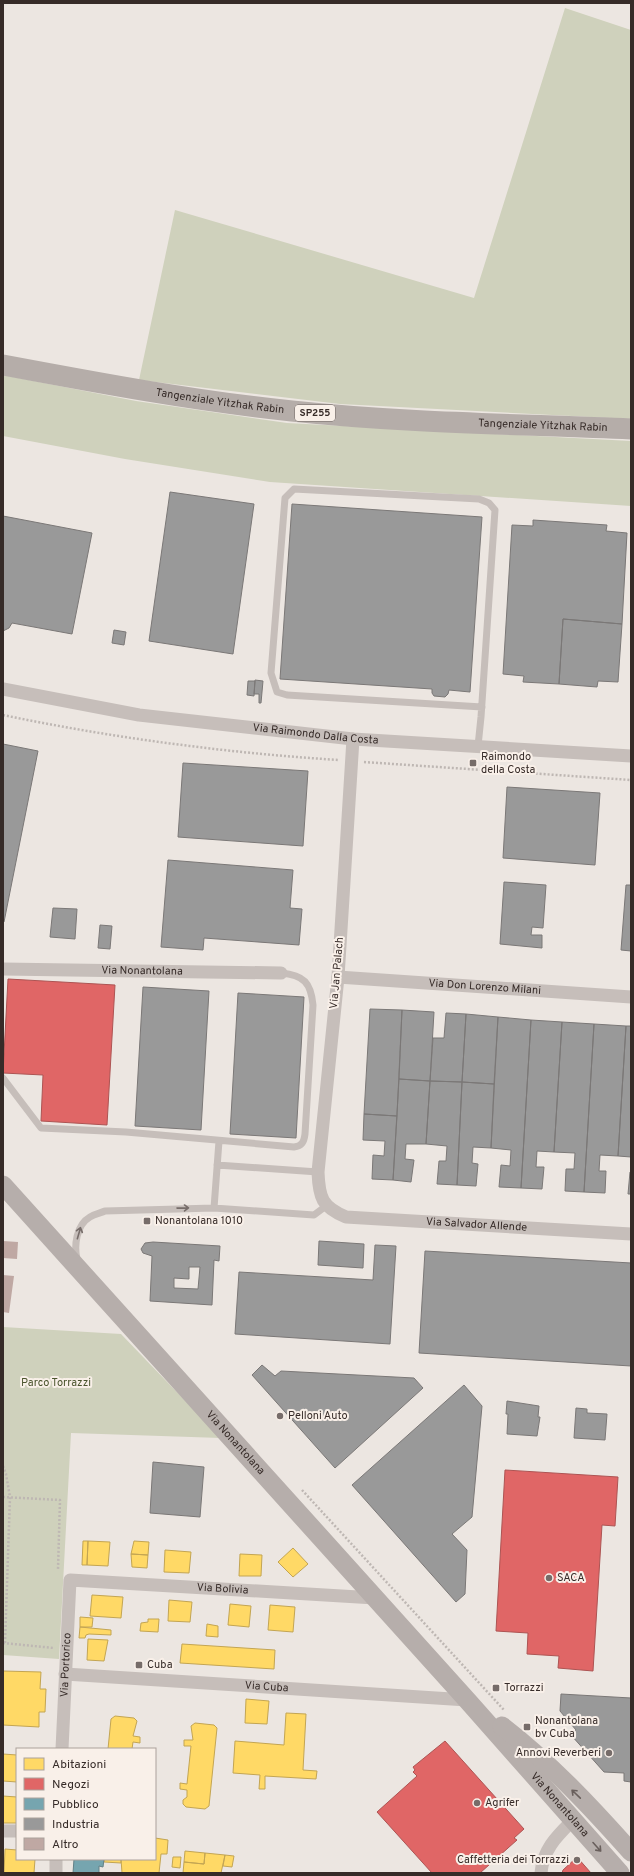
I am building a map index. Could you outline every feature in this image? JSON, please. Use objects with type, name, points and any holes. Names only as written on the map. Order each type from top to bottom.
[{"type":"main road","name":"Tangenziale Yitzhak Rabin","points":[[3,365],[144,391],[290,411],[365,418],[631,429]]},
{"type":"main road","name":"Via Nonantolana","points":[[3,1185],[467,1700],[620,1873]]},
{"type":"main road","name":"Via Nonantolana","points":[[467,1700],[520,1740],[604,1822],[631,1852]]},
{"type":"street","name":"Via Raimondo Dalla Costa","points":[[3,690],[139,715],[352,739],[631,756]]},
{"type":"street","name":"Via Jan Palach","points":[[326,1206],[318,1190],[318,1172],[338,977],[352,739]]},
{"type":"street","name":"Via Nonantolana","points":[[3,968],[281,973]]},
{"type":"street","name":"Via Don Lorenzo Milani","points":[[338,977],[631,997]]},
{"type":"street","name":"Via Salvador Allende","points":[[326,1206],[334,1212],[346,1217],[631,1234]]},
{"type":"street","name":"Via Bolivia","points":[[70,1580],[375,1598]]},
{"type":"street","name":"Via Portorico","points":[[62,1748],[70,1580]]},
{"type":"street","name":"Via Cuba","points":[[66,1674],[467,1700]]},
{"type":"street","points":[[541,1873],[541,1867],[552,1841],[574,1820]]},
{"type":"street","points":[[604,1822],[631,1838]]},
{"type":"street","points":[[3,1831],[16,1831]]},
{"type":"street","points":[[56,1860],[56,1873]]},
{"type":"lane","points":[[478,746],[482,707],[495,510],[489,503],[479,500],[294,489],[290,492],[285,498],[271,673],[277,692],[287,695],[482,707]]},
{"type":"lane","points":[[3,1078],[41,1128],[126,1132],[219,1141],[294,1147],[300,1146],[304,1141],[313,1005],[312,993],[304,978],[292,974],[281,973]]},
{"type":"lane","points":[[214,1208],[219,1141]]},
{"type":"lane","points":[[217,1165],[318,1172]]},
{"type":"lane","points":[[80,1271],[75,1249],[80,1228],[90,1217],[105,1212],[214,1208],[314,1215],[326,1206]]},
{"type":"path","points":[[3,715],[133,738],[236,752],[631,780]]},
{"type":"path","points":[[3,1466],[10,1497],[4,1643],[67,1648]]},
{"type":"path","points":[[3,1497],[60,1500],[58,1569]]},
{"type":"green space","points":[[565,8],[631,30],[631,419],[340,404],[139,380],[175,210],[474,298]]},
{"type":"green space","points":[[3,375],[136,401],[287,423],[631,441],[631,506],[270,482],[125,459],[3,436]]},
{"type":"green space","name":"Parco Torrazzi","points":[[3,1327],[121,1334],[221,1438],[71,1433],[59,1659],[3,1655]]},
{"type":"building: Abitazioni","points":[[83,1541],[88,1541],[87,1565],[82,1565]]},
{"type":"building: Abitazioni","points":[[88,1541],[110,1542],[108,1566],[87,1565]]},
{"type":"building: Abitazioni","points":[[134,1541],[149,1542],[148,1555],[131,1554]]},
{"type":"building: Abitazioni","points":[[293,1548],[308,1564],[293,1577],[278,1562]]},
{"type":"building: Abitazioni","points":[[165,1550],[191,1552],[189,1573],[164,1572]]},
{"type":"building: Abitazioni","points":[[131,1554],[148,1555],[147,1568],[132,1567]]},
{"type":"building: Abitazioni","points":[[240,1554],[262,1555],[261,1576],[239,1576]]},
{"type":"building: Abitazioni","points":[[92,1595],[123,1597],[121,1618],[90,1616]]},
{"type":"building: Abitazioni","points":[[169,1600],[192,1602],[190,1622],[168,1621]]},
{"type":"building: Abitazioni","points":[[230,1604],[251,1606],[249,1627],[228,1625]]},
{"type":"building: Abitazioni","points":[[270,1605],[295,1607],[293,1632],[268,1630]]},
{"type":"building: Abitazioni","points":[[80,1617],[93,1618],[92,1627],[80,1627]]},
{"type":"building: Abitazioni","points":[[148,1619],[159,1619],[158,1632],[140,1631],[141,1623],[148,1622]]},
{"type":"building: Abitazioni","points":[[207,1624],[218,1626],[218,1637],[206,1636]]},
{"type":"building: Abitazioni","points":[[80,1627],[111,1630],[111,1635],[89,1634],[86,1635],[85,1638],[79,1638]]},
{"type":"building: Abitazioni","points":[[88,1639],[108,1640],[104,1661],[87,1660]]},
{"type":"building: Abitazioni","points":[[182,1644],[275,1650],[274,1669],[180,1663]]},
{"type":"building: Abitazioni","points":[[3,1671],[41,1672],[40,1689],[46,1689],[45,1712],[39,1712],[39,1727],[3,1725]]},
{"type":"building: Abitazioni","points":[[246,1699],[269,1701],[267,1724],[245,1723]]},
{"type":"building: Abitazioni","points":[[286,1713],[306,1714],[303,1770],[317,1771],[316,1779],[265,1776],[265,1789],[259,1789],[260,1775],[233,1773],[235,1741],[284,1745]]},
{"type":"building: Abitazioni","points":[[115,1716],[134,1718],[137,1721],[133,1736],[140,1737],[140,1743],[133,1742],[132,1748],[108,1748],[111,1719]]},
{"type":"building: Abitazioni","points":[[195,1723],[214,1725],[217,1728],[209,1806],[205,1809],[186,1807],[183,1804],[183,1800],[187,1797],[187,1790],[180,1789],[180,1783],[187,1784],[191,1746],[184,1746],[184,1740],[193,1740],[191,1726]]},
{"type":"building: Abitazioni","points":[[3,1754],[16,1755],[16,1782],[3,1781]]},
{"type":"building: Abitazioni","points":[[3,1796],[16,1797],[16,1823],[3,1823]]},
{"type":"building: Abitazioni","points":[[156,1838],[168,1840],[167,1854],[161,1854],[159,1873],[122,1873],[121,1860],[156,1860]]},
{"type":"building: Abitazioni","points":[[5,1849],[16,1850],[16,1860],[35,1860],[34,1873],[4,1873]]},
{"type":"building: Abitazioni","points":[[185,1851],[205,1853],[204,1864],[184,1862]]},
{"type":"building: Abitazioni","points":[[205,1853],[225,1855],[221,1873],[183,1873],[184,1862],[204,1864]]},
{"type":"building: Abitazioni","points":[[225,1855],[234,1856],[232,1867],[223,1866]]},
{"type":"building: Abitazioni","points":[[173,1857],[181,1857],[180,1868],[172,1867]]},
{"type":"building: Abitazioni","points":[[104,1860],[121,1860],[121,1863],[104,1862]]},
{"type":"building: Negozi","points":[[8,979],[115,985],[107,1125],[41,1121],[43,1075],[3,1073]]},
{"type":"building: Negozi","name":"SACA","points":[[505,1470],[618,1477],[615,1526],[602,1525],[593,1671],[558,1668],[559,1656],[527,1654],[528,1633],[496,1631]]},
{"type":"building: Negozi","points":[[445,1741],[524,1829],[514,1838],[517,1840],[480,1873],[432,1873],[377,1812],[417,1776],[413,1772],[415,1770],[413,1767]]},
{"type":"building: Negozi","points":[[577,1857],[591,1873],[562,1873],[563,1870]]},
{"type":"building: Pubblico","points":[[74,1860],[104,1860],[103,1867],[99,1866],[99,1873],[73,1873]]},
{"type":"building: Industria","points":[[170,492],[254,504],[233,654],[149,641]]},
{"type":"building: Industria","points":[[292,504],[482,517],[470,692],[449,690],[445,697],[434,696],[432,689],[280,679]]},
{"type":"building: Industria","points":[[3,516],[92,533],[72,634],[12,623],[9,628],[3,631]]},
{"type":"building: Industria","points":[[533,520],[607,525],[606,531],[627,533],[622,624],[563,619],[559,684],[523,682],[524,676],[503,674],[512,525],[533,526]]},
{"type":"building: Industria","points":[[563,619],[622,624],[618,682],[598,681],[597,687],[559,684]]},
{"type":"building: Industria","points":[[114,630],[126,632],[124,645],[112,643]]},
{"type":"building: Industria","points":[[255,680],[263,681],[261,703],[259,703],[259,694],[254,694]]},
{"type":"building: Industria","points":[[248,681],[255,681],[254,696],[247,695]]},
{"type":"building: Industria","points":[[3,744],[38,751],[4,922],[3,922]]},
{"type":"building: Industria","points":[[183,763],[308,771],[303,846],[178,837]]},
{"type":"building: Industria","points":[[507,787],[600,793],[595,865],[503,858]]},
{"type":"building: Industria","points":[[168,860],[293,870],[290,908],[302,909],[299,945],[204,938],[203,950],[161,947]]},
{"type":"building: Industria","points":[[504,882],[546,885],[543,928],[532,927],[531,935],[542,935],[542,948],[500,944]]},
{"type":"building: Industria","points":[[626,885],[631,885],[631,951],[621,950]]},
{"type":"building: Industria","points":[[53,908],[77,909],[75,939],[50,937]]},
{"type":"building: Industria","points":[[100,925],[112,926],[110,949],[98,948]]},
{"type":"building: Industria","points":[[143,987],[209,991],[201,1130],[135,1126]]},
{"type":"building: Industria","points":[[238,993],[304,997],[296,1138],[230,1134]]},
{"type":"building: Industria","points":[[370,1009],[402,1010],[397,1116],[364,1114]]},
{"type":"building: Industria","points":[[402,1010],[434,1012],[430,1081],[399,1079]]},
{"type":"building: Industria","points":[[446,1013],[466,1014],[462,1082],[430,1081],[433,1038],[444,1038]]},
{"type":"building: Industria","points":[[466,1014],[498,1017],[494,1084],[462,1082]]},
{"type":"building: Industria","points":[[498,1017],[531,1020],[521,1188],[499,1187],[501,1165],[510,1166],[511,1150],[491,1148]]},
{"type":"building: Industria","points":[[531,1020],[562,1022],[554,1152],[537,1151],[536,1167],[544,1167],[542,1189],[521,1188]]},
{"type":"building: Industria","points":[[562,1022],[594,1024],[584,1192],[565,1191],[566,1169],[574,1169],[575,1153],[554,1152]]},
{"type":"building: Industria","points":[[594,1024],[626,1026],[618,1156],[600,1155],[599,1171],[606,1171],[605,1193],[584,1192]]},
{"type":"building: Industria","points":[[626,1026],[631,1026],[631,1157],[618,1156]]},
{"type":"building: Industria","points":[[399,1079],[430,1081],[426,1144],[406,1144],[405,1159],[414,1160],[411,1182],[393,1180]]},
{"type":"building: Industria","points":[[430,1081],[462,1082],[457,1185],[437,1184],[439,1161],[446,1161],[447,1146],[426,1144]]},
{"type":"building: Industria","points":[[462,1082],[494,1084],[491,1148],[473,1147],[472,1163],[478,1164],[476,1186],[457,1185]]},
{"type":"building: Industria","points":[[364,1114],[397,1116],[393,1180],[372,1179],[373,1155],[384,1156],[385,1141],[363,1140]]},
{"type":"building: Industria","points":[[630,1172],[631,1194],[628,1194]]},
{"type":"building: Industria","points":[[319,1241],[364,1244],[363,1268],[318,1265]]},
{"type":"building: Industria","points":[[153,1242],[220,1246],[219,1261],[214,1260],[212,1305],[150,1301],[152,1256],[143,1253],[141,1249],[145,1243]],"holes":[[[189,1267],[200,1267],[198,1289],[174,1288],[174,1278],[189,1279]]]},
{"type":"building: Industria","points":[[375,1245],[396,1246],[390,1344],[235,1334],[239,1272],[373,1280]]},
{"type":"building: Industria","points":[[425,1251],[631,1263],[631,1366],[419,1353]]},
{"type":"building: Industria","points":[[262,1365],[275,1376],[281,1371],[414,1378],[423,1388],[335,1468],[252,1375]]},
{"type":"building: Industria","points":[[464,1385],[482,1406],[472,1517],[452,1534],[467,1550],[465,1594],[456,1602],[352,1485]]},
{"type":"building: Industria","points":[[507,1401],[539,1406],[538,1417],[540,1417],[537,1436],[507,1434]]},
{"type":"building: Industria","points":[[576,1408],[587,1409],[587,1413],[607,1414],[605,1440],[574,1438]]},
{"type":"building: Industria","points":[[153,1462],[204,1467],[200,1517],[150,1513]]},
{"type":"building: Industria","name":"Annovi Reverberi","points":[[561,1694],[631,1698],[631,1782],[624,1781],[624,1773],[604,1772],[571,1735],[576,1730],[560,1711]]},
{"type":"building: Altro","points":[[3,1241],[18,1242],[17,1259],[3,1258]]},
{"type":"building: Altro","points":[[3,1275],[14,1276],[9,1313],[3,1312]]},
{"type":"place","name":"Raimondo della Costa","points":[[473,763]]},
{"type":"place","name":"Nonantolana 1010","points":[[147,1221]]},
{"type":"place","name":"Pelloni Auto","points":[[280,1416]]},
{"type":"place","name":"SACA","points":[[549,1578]]},
{"type":"place","name":"Cuba","points":[[139,1665]]},
{"type":"place","name":"Torrazzi","points":[[496,1688]]},
{"type":"place","name":"Nonantolana bv Cuba","points":[[527,1727]]},
{"type":"place","name":"Annovi Reverberi","points":[[609,1753]]},
{"type":"place","name":"Agrifer","points":[[477,1803]]},
{"type":"place","name":"Caffetteria dei Torrazzi","points":[[577,1860]]}]
